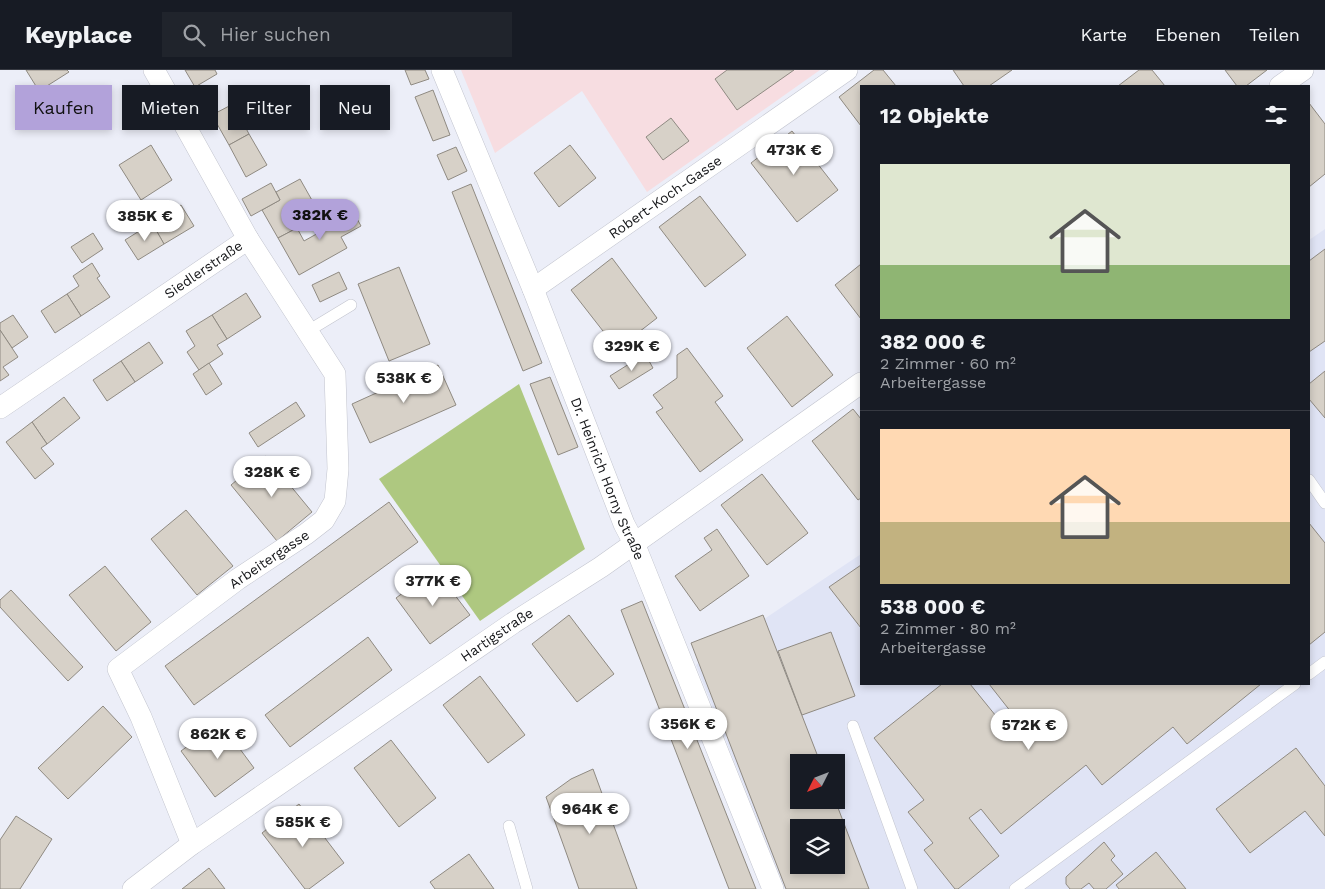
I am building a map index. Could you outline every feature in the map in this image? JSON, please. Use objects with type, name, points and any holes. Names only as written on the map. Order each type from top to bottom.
[{"type":"street","name":"Siedlerstraße","points":[[0,408],[248,239],[154,70]]},
{"type":"street","name":"Dr. Heinrich Horny Straße","points":[[442,70],[533,289],[614,497],[773,889]]},
{"type":"street","name":"Robert-Koch-Gasse","points":[[533,289],[847,70]]},
{"type":"street","points":[[1281,85],[1303,70]]},
{"type":"street","name":"Arbeitergasse","points":[[192,844],[141,717],[118,669],[238,579],[324,520],[335,501],[338,469],[335,374],[248,239]]},
{"type":"street","name":"Hartigstraße","points":[[133,889],[192,844],[468,654],[601,567],[860,383]]},
{"type":"lane","points":[[308,331],[351,305]]},
{"type":"lane","points":[[1310,481],[1325,503]]},
{"type":"lane","points":[[1310,673],[1325,662]]},
{"type":"lane","points":[[1014,889],[1294,685]]},
{"type":"lane","points":[[853,726],[912,889]]},
{"type":"lane","points":[[509,826],[527,889]]},
{"type":"shaded area","points":[[461,70],[820,70],[647,192],[582,91],[495,153]]},
{"type":"shaded area","points":[[1325,229],[1325,889],[785,889],[696,665],[860,555],[860,685],[1310,685],[1310,239]]},
{"type":"green space","points":[[519,384],[585,549],[480,621],[379,479]]},
{"type":"building","points":[[26,70],[67,70],[69,72],[48,85],[35,85]]},
{"type":"building","points":[[185,70],[215,70],[217,74],[198,85],[194,85]]},
{"type":"building","points":[[405,70],[425,70],[429,79],[411,85]]},
{"type":"building","points":[[727,70],[794,70],[737,110],[715,79]]},
{"type":"building","points":[[874,70],[883,70],[895,85],[860,85],[860,125],[839,97]]},
{"type":"building","points":[[953,70],[1012,70],[990,85],[963,85]]},
{"type":"building","points":[[1139,70],[1152,70],[1164,85],[1119,85]]},
{"type":"building","points":[[1225,70],[1267,70],[1247,85],[1236,85]]},
{"type":"building","points":[[433,90],[450,135],[433,141],[415,97]]},
{"type":"building","points":[[1310,104],[1325,124],[1325,174],[1310,186]]},
{"type":"building","points":[[228,107],[228,130],[247,130],[249,134],[229,145],[218,126],[218,112]]},
{"type":"building","points":[[671,118],[689,141],[663,160],[646,137]]},
{"type":"building","points":[[792,131],[838,190],[797,222],[751,163]]},
{"type":"building","points":[[249,134],[267,165],[246,177],[229,145]]},
{"type":"building","points":[[151,145],[172,180],[141,200],[119,165]]},
{"type":"building","points":[[570,145],[596,178],[559,207],[534,173]]},
{"type":"building","points":[[456,147],[467,171],[448,180],[437,155]]},
{"type":"building","points":[[300,179],[313,202],[288,216],[295,229],[278,238],[262,210],[280,200],[276,192]]},
{"type":"building","points":[[271,183],[280,200],[251,216],[242,199]]},
{"type":"building","points":[[471,184],[542,363],[523,371],[452,192]]},
{"type":"building","points":[[700,196],[746,255],[705,287],[659,227]]},
{"type":"building","points":[[349,204],[361,226],[341,237],[347,248],[299,275],[278,238],[297,228],[304,241],[329,227],[324,218]]},
{"type":"building","points":[[181,205],[194,226],[164,244],[152,223]]},
{"type":"building","points":[[152,223],[164,244],[138,260],[125,240]]},
{"type":"building","points":[[93,233],[103,249],[82,263],[71,247]]},
{"type":"building","points":[[1325,249],[1325,341],[1310,351],[1310,260]]},
{"type":"building","points":[[612,258],[657,318],[617,349],[571,290]]},
{"type":"building","points":[[92,263],[100,276],[97,278],[110,297],[81,316],[67,294],[79,286],[73,276]]},
{"type":"building","points":[[860,265],[860,318],[835,285]]},
{"type":"building","points":[[399,267],[430,344],[389,361],[358,284]]},
{"type":"building","points":[[339,272],[347,289],[320,302],[312,285]]},
{"type":"building","points":[[246,293],[261,317],[227,339],[212,315]]},
{"type":"building","points":[[67,294],[81,316],[55,333],[41,311]]},
{"type":"building","points":[[13,315],[28,337],[12,348],[0,330],[0,323]]},
{"type":"building","points":[[212,315],[227,339],[217,345],[223,354],[199,370],[187,352],[195,346],[186,331]]},
{"type":"building","points":[[787,316],[833,375],[792,407],[747,348]]},
{"type":"building","points":[[0,330],[18,357],[3,367],[9,375],[0,381]]},
{"type":"building","points":[[149,342],[163,363],[135,382],[121,361]]},
{"type":"building","points":[[687,348],[723,396],[715,402],[743,440],[700,472],[656,412],[663,408],[653,395],[677,378],[677,355]]},
{"type":"building","points":[[645,354],[653,368],[619,389],[610,376]]},
{"type":"building","points":[[121,361],[135,382],[107,401],[93,380]]},
{"type":"building","points":[[209,363],[222,384],[206,395],[193,374]]},
{"type":"building","points":[[438,365],[456,405],[370,443],[352,404]]},
{"type":"building","points":[[1325,371],[1325,418],[1310,400],[1310,383]]},
{"type":"building","points":[[550,377],[578,447],[558,455],[530,384]]},
{"type":"building","points":[[64,397],[80,418],[47,444],[32,422]]},
{"type":"building","points":[[296,402],[305,416],[258,447],[249,433]]},
{"type":"building","points":[[853,409],[860,418],[860,499],[858,500],[812,441]]},
{"type":"building","points":[[32,422],[47,444],[41,448],[54,464],[35,479],[6,442]]},
{"type":"building","points":[[266,456],[312,512],[277,541],[231,485]]},
{"type":"building","points":[[762,474],[808,533],[767,565],[721,505]]},
{"type":"building","points":[[389,502],[418,542],[194,705],[165,666]]},
{"type":"building","points":[[186,510],[233,566],[197,595],[151,539]]},
{"type":"building","points":[[1310,524],[1325,543],[1325,632],[1310,644]]},
{"type":"building","points":[[717,529],[749,576],[700,611],[675,576],[712,550],[704,538]]},
{"type":"building","points":[[105,566],[151,622],[116,651],[69,595]]},
{"type":"building","points":[[860,566],[860,627],[829,587]]},
{"type":"building","points":[[435,569],[470,615],[430,644],[396,598]]},
{"type":"building","points":[[11,590],[83,667],[68,681],[0,607],[0,600]]},
{"type":"building","points":[[642,601],[756,889],[729,889],[621,610]]},
{"type":"building","points":[[569,615],[614,674],[577,702],[532,644]]},
{"type":"building","points":[[763,615],[817,754],[790,754],[790,809],[838,809],[842,819],[790,819],[790,874],[845,874],[845,826],[869,889],[786,889],[691,643]]},
{"type":"building","points":[[831,632],[855,696],[802,715],[778,651]]},
{"type":"building","points":[[368,637],[392,670],[290,747],[265,715]]},
{"type":"building","points":[[480,676],[525,735],[488,763],[443,705]]},
{"type":"building","points":[[941,685],[971,685],[1000,721],[1011,712],[990,685],[1260,685],[1187,744],[1173,727],[1102,785],[1086,765],[1001,834],[981,809],[969,818],[999,856],[958,889],[955,889],[924,850],[933,843],[908,812],[924,800],[874,738]]},
{"type":"building","points":[[103,706],[132,737],[68,799],[38,768]]},
{"type":"building","points":[[220,722],[254,768],[215,797],[181,751]]},
{"type":"building","points":[[391,740],[436,798],[399,827],[354,768]]},
{"type":"building","points":[[1296,748],[1325,786],[1325,836],[1305,811],[1250,853],[1216,809]]},
{"type":"building","points":[[593,769],[637,889],[579,889],[546,797],[571,779]]},
{"type":"building","points":[[299,804],[344,863],[309,889],[305,889],[262,833]]},
{"type":"building","points":[[16,816],[52,839],[20,889],[0,889],[0,840]]},
{"type":"building","points":[[1104,842],[1115,856],[1111,860],[1123,874],[1106,889],[1094,889],[1089,883],[1081,889],[1070,889],[1066,884],[1066,877]]},
{"type":"building","points":[[1156,852],[1186,889],[1119,889],[1116,885]]},
{"type":"building","points":[[469,854],[494,889],[435,889],[430,882]]},
{"type":"building","points":[[209,868],[225,889],[182,889]]}]
